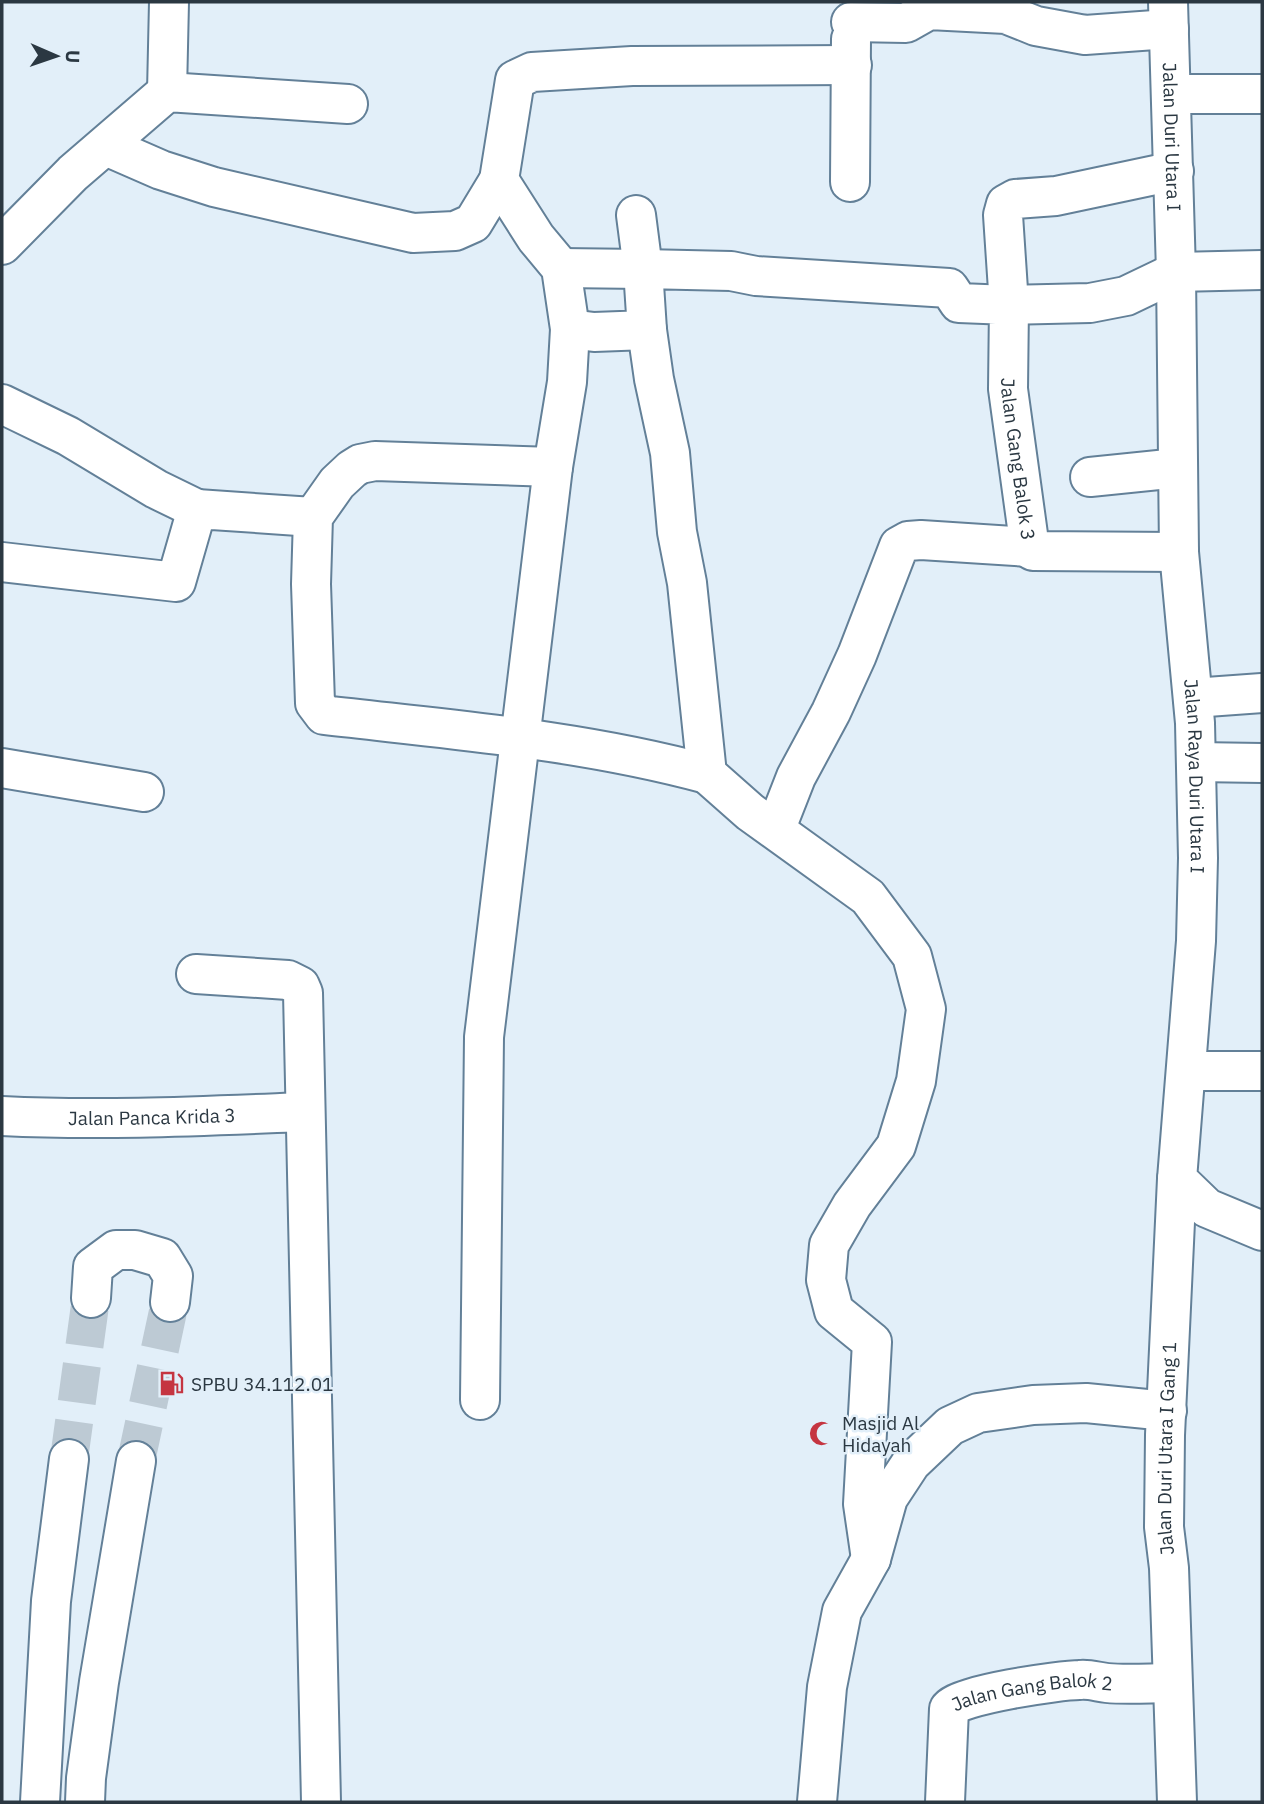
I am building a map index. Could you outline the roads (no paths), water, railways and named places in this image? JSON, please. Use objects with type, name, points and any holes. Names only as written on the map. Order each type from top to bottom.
[{"type":"street","points":[[167,92],[169,2]]},
{"type":"street","points":[[850,182],[851,12],[906,23],[929,10],[1006,14],[1036,26],[1086,35],[1168,16]]},
{"type":"street","name":"Jalan Duri Utara I","points":[[1168,16],[1176,272]]},
{"type":"street","points":[[106,146],[161,170],[214,187],[412,233],[455,231],[473,223],[499,180],[515,80],[531,72],[632,66],[852,65]]},
{"type":"street","points":[[2,245],[73,173],[167,92],[348,103]]},
{"type":"street","points":[[1171,94],[1262,94]]},
{"type":"street","name":"Jalan Gang Balok 3","points":[[1174,171],[1056,196],[1015,199],[1006,205],[1003,215],[1009,305],[1008,389],[1030,547],[1033,551],[1179,552]]},
{"type":"street","points":[[480,1400],[484,1037],[553,467],[567,382],[569,329],[561,268],[536,238],[499,180]]},
{"type":"street","points":[[636,215],[654,379],[670,453],[677,532],[687,583],[707,774]]},
{"type":"street","points":[[561,268],[731,271],[949,289],[959,303],[1009,305],[1058,305],[1107,300],[1126,296],[1176,272],[1262,270]]},
{"type":"street","name":"Jalan Raya Duri Utara I","points":[[1176,272],[1179,552],[1194,698],[1196,762],[1196,941],[1178,1179]]},
{"type":"street","points":[[569,329],[594,332],[648,330]]},
{"type":"street","points":[[2,404],[68,436],[156,489],[197,509],[313,517]]},
{"type":"street","points":[[553,467],[375,461],[360,464],[337,483],[313,517],[311,584],[315,703],[324,715],[521,737],[647,757],[707,774],[750,812],[776,828],[868,897],[912,956],[926,1009],[916,1081],[896,1146],[852,1205],[829,1245],[826,1280],[834,1311],[873,1342],[863,1504],[871,1559]]},
{"type":"street","points":[[1090,477],[1178,468]]},
{"type":"street","points":[[2,562],[176,582],[197,509]]},
{"type":"street","points":[[776,828],[796,777],[831,712],[857,655],[899,547],[908,541],[921,540],[1030,547]]},
{"type":"street","points":[[1194,698],[1262,693]]},
{"type":"street","points":[[1196,762],[1262,763]]},
{"type":"street","points":[[2,768],[144,792]]},
{"type":"street","points":[[196,974],[288,980],[300,986],[303,993],[321,1802]]},
{"type":"street","points":[[1187,1071],[1262,1071]]},
{"type":"street","name":"Jalan Panca Krida 3","points":[[2,1116],[47,1119],[304,1112]]},
{"type":"street","points":[[1178,1179],[1207,1208],[1262,1231]]},
{"type":"street","name":"Jalan Duri Utara I Gang 1","points":[[1177,1802],[1169,1568],[1164,1527],[1178,1179]]},
{"type":"street","points":[[91,1298],[93,1267],[116,1250],[135,1250],[162,1258],[173,1276],[170,1302]]},
{"type":"street","points":[[817,1802],[827,1687],[842,1611],[871,1559],[888,1498],[911,1462],[950,1426],[978,1413],[1033,1405],[1086,1403],[1167,1411]]},
{"type":"street","points":[[40,1802],[51,1601],[69,1459]]},
{"type":"street","points":[[85,1802],[99,1682],[136,1461]]},
{"type":"street","name":"Jalan Gang Balok 2","points":[[945,1802],[949,1709],[953,1703],[988,1694],[1082,1679],[1109,1683],[1172,1683]]},
{"type":"tunnel","points":[[69,1459],[91,1298]]},
{"type":"tunnel","points":[[136,1461],[170,1302]]},
{"type":"place","name":"SPBU 34.112.01","points":[[171,1384]]},
{"type":"place","name":"Masjid Al Hidayah","points":[[822,1434]]}]
